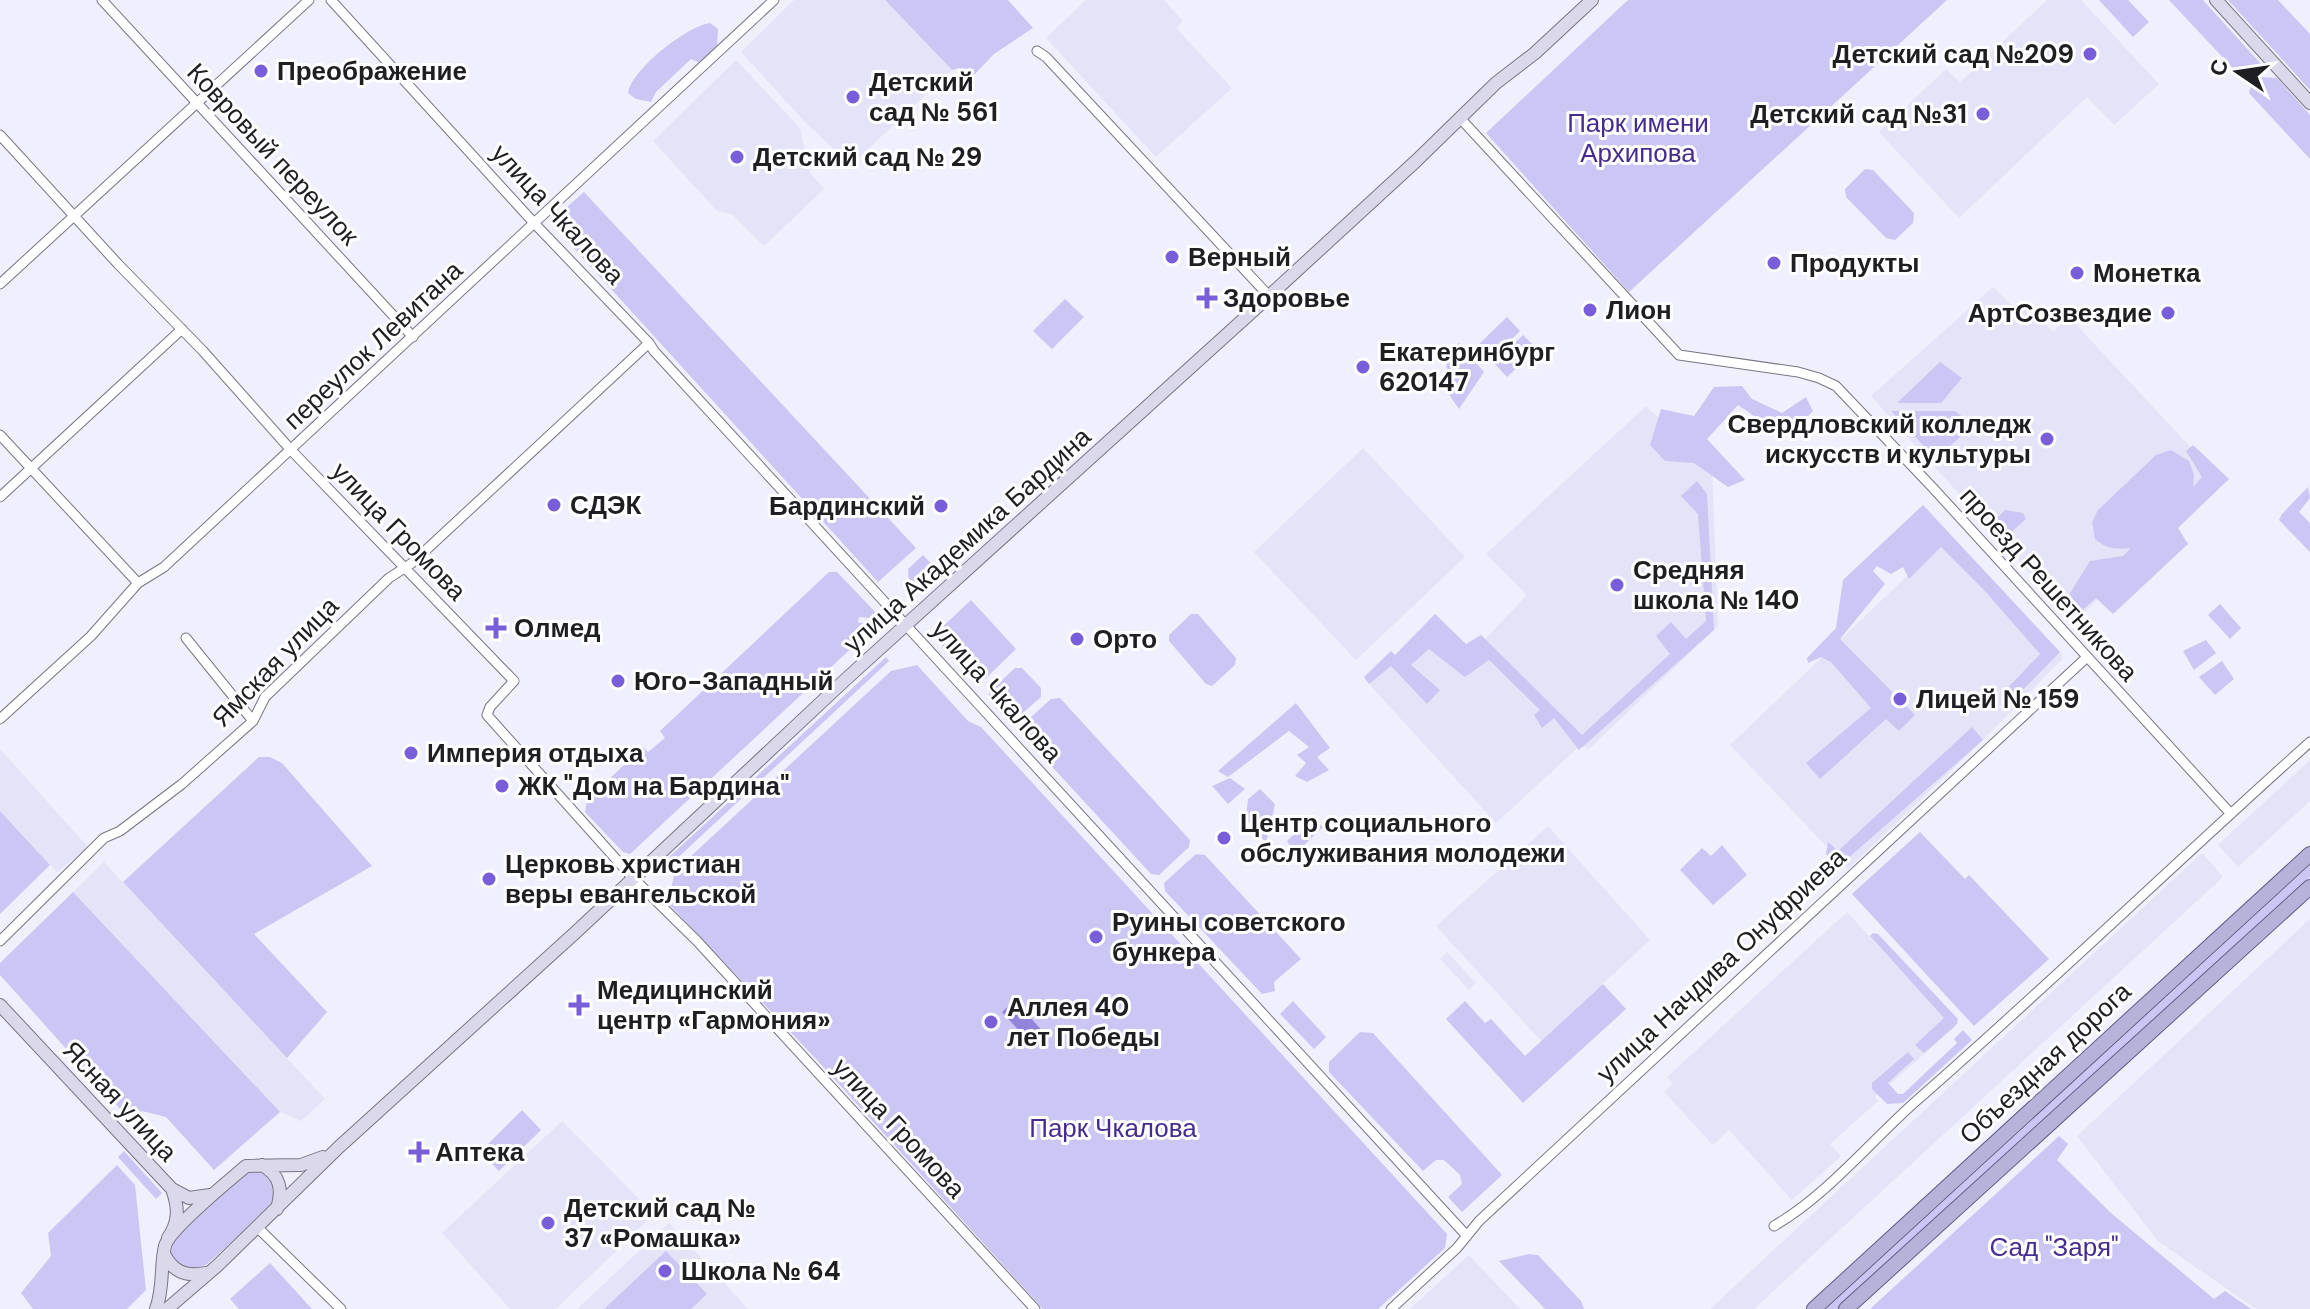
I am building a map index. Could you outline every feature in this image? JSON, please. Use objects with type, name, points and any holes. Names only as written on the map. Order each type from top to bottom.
[{"type":"main road","name":"Объездная дорога","points":[[1814,1309],[2310,854]]},
{"type":"main road","name":"Объездная дорога","points":[[1846,1309],[2310,887]]},
{"type":"street","name":"Ковровый переулок","points":[[102,0],[413,337]]},
{"type":"street","points":[[0,284],[309,0]]},
{"type":"street","name":"улица Чкалова","points":[[331,0],[1467,1236]]},
{"type":"street","name":"переулок Левитана","points":[[0,719],[91,636],[138,583],[164,567],[774,0]]},
{"type":"street","name":"улица Академика Бардина","points":[[167,1309],[906,625],[1269,296],[1496,83],[1535,53],[1592,0]]},
{"type":"street","points":[[2216,0],[2310,103]]},
{"type":"street","points":[[1037,51],[1046,57],[1269,296]]},
{"type":"street","name":"проезд Решетникова","points":[[1460,118],[1679,355],[1798,372],[1836,386],[2231,814]]},
{"type":"street","name":"улица Громова","points":[[0,135],[402,568],[514,681],[490,707],[487,715],[633,878],[697,941],[1035,1309]]},
{"type":"street","points":[[0,497],[182,329]]},
{"type":"street","name":"Ямская улица","points":[[0,941],[104,838],[120,831],[182,784],[253,721],[265,697],[649,343]]},
{"type":"street","points":[[0,435],[138,583]]},
{"type":"street","points":[[186,638],[253,721]]},
{"type":"street","name":"улица Начдива Онуфриева","points":[[1391,1309],[1479,1221],[2086,658]]},
{"type":"street","points":[[1774,1226],[1791,1216],[1837,1176],[1891,1123],[1983,1043],[2310,742]]},
{"type":"street","name":"Ясная улица","points":[[0,1005],[172,1189],[177,1205],[177,1223],[168,1238]]},
{"type":"street","name":"улица Академика Бардина","points":[[168,1238],[246,1166],[309,1164],[339,1147]]},
{"type":"street","points":[[262,1165],[279,1180],[281,1190],[277,1209]]},
{"type":"street","points":[[172,1189],[197,1199],[218,1191]]},
{"type":"street","points":[[258,1228],[341,1309]]},
{"type":"street","points":[[156,1309],[168,1238]]},
{"type":"street","points":[[164,1254],[169,1263],[182,1273],[204,1274],[212,1270]]},
{"type":"shaded area","name":"Детский сад № 561","points":[[794,0],[885,0],[952,70],[851,165],[807,124],[741,52]]},
{"type":"shaded area","points":[[1086,0],[1164,0],[1183,21],[1176,28],[1232,88],[1156,157],[1046,38]]},
{"type":"shaded area","name":"Детский сад №31","points":[[2047,0],[2081,0],[2159,84],[2114,125],[2087,97],[1959,218],[1879,132],[1946,69],[1960,82]]},
{"type":"shaded area","name":"Детский сад № 29","points":[[736,60],[800,128],[810,173],[824,189],[764,246],[732,214],[717,211],[653,141]]},
{"type":"shaded area","name":"Свердловский колледж искусств и культуры","points":[[1993,287],[2016,310],[2025,302],[2053,332],[2069,317],[2223,482],[2074,622],[1871,396]]},
{"type":"shaded area","name":"Средняя школа № 140","points":[[1646,406],[1712,469],[1718,626],[1588,750],[1582,744],[1496,823],[1369,684],[1427,632],[1457,665],[1486,638],[1527,595],[1486,554]]},
{"type":"shaded area","points":[[1363,448],[1465,557],[1356,660],[1254,552]]},
{"type":"shaded area","name":"Лицей № 159","points":[[1950,535],[2063,658],[1983,740],[1848,869],[1730,745]]},
{"type":"shaded area","points":[[0,749],[88,847],[57,872],[0,811]]},
{"type":"shaded area","points":[[2310,760],[2310,801],[2238,867],[2218,845]]},
{"type":"shaded area","points":[[1548,826],[1650,940],[1541,1041],[1436,926]]},
{"type":"shaded area","points":[[2202,853],[2223,877],[1754,1309],[1710,1309]]},
{"type":"shaded area","points":[[104,862],[325,1099],[301,1121],[280,1112],[73,892]]},
{"type":"shaded area","points":[[1847,912],[1954,1028],[1875,1097],[1878,1101],[1830,1144],[1841,1156],[1792,1200],[1729,1130],[1713,1145],[1664,1092],[1673,1083],[1667,1077]]},
{"type":"shaded area","points":[[2310,919],[2310,1309],[2256,1309],[2158,1241],[2077,1136]]},
{"type":"shaded area","points":[[1447,952],[1476,983],[1469,990],[1440,959]]},
{"type":"shaded area","points":[[1015,1000],[1044,1033],[1032,1045],[1002,1012]]},
{"type":"shaded area","name":"Детский сад № 37 «Ромашка»","points":[[562,1121],[654,1214],[556,1309],[510,1309],[442,1233]]},
{"type":"shaded area","name":"Школа № 64","points":[[669,1223],[748,1309],[577,1309]]},
{"type":"shaded area","points":[[1469,1255],[1520,1309],[1410,1309]]},
{"type":"green space","points":[[885,0],[1008,0],[1033,28],[994,54],[972,77],[959,68],[952,70]]},
{"type":"green space","name":"Парк имени Архипова","points":[[1628,0],[1947,0],[1629,292],[1486,133]]},
{"type":"green space","points":[[2099,0],[2128,0],[2149,22],[2133,37]]},
{"type":"green space","points":[[2169,0],[2203,0],[2261,64],[2243,79]]},
{"type":"green space","points":[[2228,0],[2278,0],[2310,34],[2310,90]]},
{"type":"green space","points":[[710,23],[718,29],[717,48],[700,63],[691,59],[656,92],[651,102],[636,99],[628,93],[639,72],[662,50],[688,32]]},
{"type":"green space","points":[[2261,77],[2277,78],[2310,115],[2310,159],[2249,93],[2251,86]]},
{"type":"green space","points":[[1865,169],[1873,170],[1914,213],[1913,223],[1895,240],[1886,238],[1846,197],[1845,189]]},
{"type":"green space","points":[[584,192],[916,548],[878,582],[550,222]]},
{"type":"green space","points":[[1065,299],[1084,317],[1052,349],[1033,331]]},
{"type":"green space","points":[[1507,317],[1520,331],[1491,360],[1477,346]]},
{"type":"green space","points":[[1523,335],[1537,349],[1507,377],[1494,363]]},
{"type":"green space","points":[[1459,343],[1484,372],[1459,409],[1450,396],[1445,352]]},
{"type":"green space","points":[[1940,362],[1962,378],[1941,403],[1897,403]]},
{"type":"green space","points":[[1742,386],[1752,399],[1782,413],[1806,397],[1813,411],[1800,424],[1767,425],[1738,405],[1707,439],[1745,480],[1728,487],[1694,463],[1665,461],[1650,445],[1661,409],[1694,416],[1714,387]]},
{"type":"green space","points":[[1891,411],[1955,411],[1973,425],[1936,459]]},
{"type":"green space","points":[[2193,445],[2229,479],[2178,528],[2188,544],[2113,614],[2096,598],[2078,614],[2067,598],[2090,561],[2123,556],[2131,548],[2112,548],[2095,539],[2092,522],[2098,510],[2156,455],[2171,450],[2189,461],[2194,475],[2193,487],[2202,477],[2186,451]]},
{"type":"green space","points":[[1697,481],[1707,494],[1714,630],[1579,750],[1554,718],[1542,728],[1534,715],[1540,710],[1489,660],[1465,677],[1429,649],[1411,665],[1440,690],[1427,704],[1391,666],[1369,684],[1364,677],[1391,651],[1395,655],[1435,614],[1466,644],[1481,635],[1582,735],[1670,654],[1656,636],[1671,622],[1686,639],[1706,621],[1698,514],[1681,496]]},
{"type":"green space","points":[[2308,487],[2310,498],[2299,512],[2310,523],[2310,552],[2279,520]]},
{"type":"green space","points":[[1923,505],[2060,652],[2010,703],[2002,694],[2040,654],[1984,590],[1941,547],[1909,579],[1903,567],[1891,574],[1877,566],[1873,571],[1885,584],[1840,639],[1915,715],[1899,731],[1886,719],[1820,779],[1806,763],[1871,708],[1831,662],[1821,657],[1808,663],[1807,658],[1836,628],[1843,580]]},
{"type":"green space","points":[[2005,510],[2023,513],[2026,519],[2007,536],[1995,520]]},
{"type":"green space","points":[[923,555],[935,568],[910,594],[908,569]]},
{"type":"green space","points":[[829,572],[837,572],[882,619],[859,617],[858,622],[866,624],[870,631],[630,854],[623,852],[585,812],[587,800],[643,747],[648,752],[665,738],[660,731]]},
{"type":"green space","points":[[971,600],[1016,649],[985,679],[972,680],[942,647],[943,640],[936,633]]},
{"type":"green space","points":[[2220,604],[2241,628],[2230,639],[2208,615]]},
{"type":"green space","points":[[1191,614],[1198,614],[1236,658],[1235,665],[1212,686],[1206,684],[1169,641],[1169,635]]},
{"type":"green space","points":[[2206,640],[2216,653],[2194,670],[2183,651]]},
{"type":"green space","points":[[886,657],[889,661],[671,864],[667,859]]},
{"type":"green space","points":[[2222,661],[2234,679],[2215,695],[2199,677]]},
{"type":"green space","name":"Парк Чкалова","points":[[917,665],[968,721],[981,727],[1447,1234],[1445,1248],[1378,1309],[1043,1309],[817,1060],[668,903],[675,871],[891,671]]},
{"type":"green space","points":[[1015,668],[1022,668],[1041,688],[1041,697],[1017,718],[1008,721],[988,699],[990,691]]},
{"type":"green space","points":[[1060,698],[1190,840],[1189,847],[1159,875],[1151,874],[1021,733],[1021,726],[1051,699]]},
{"type":"green space","points":[[1296,703],[1330,748],[1317,757],[1329,770],[1307,782],[1295,776],[1306,763],[1297,755],[1309,747],[1289,731],[1228,777],[1218,771]]},
{"type":"green space","points":[[1972,727],[1983,740],[1838,867],[1826,854],[1828,842],[1838,851]]},
{"type":"green space","points":[[259,757],[270,757],[282,763],[372,866],[254,934],[327,1012],[287,1058],[123,882]]},
{"type":"green space","points":[[1230,778],[1245,789],[1228,804],[1212,786]]},
{"type":"green space","points":[[1260,789],[1275,804],[1266,843],[1246,819],[1248,799]]},
{"type":"green space","points":[[0,811],[50,865],[0,914]]},
{"type":"green space","points":[[1312,818],[1323,827],[1295,854],[1287,841]]},
{"type":"green space","points":[[1920,832],[1965,879],[1969,875],[2049,959],[1974,1026],[1852,894]]},
{"type":"green space","points":[[1722,845],[1747,875],[1713,905],[1680,870],[1702,848],[1711,856]]},
{"type":"green space","points":[[1196,854],[1205,855],[1301,959],[1274,982],[1275,991],[1262,994],[1165,891],[1164,883]]},
{"type":"green space","points":[[2310,865],[2310,877],[1841,1309],[1826,1309]]},
{"type":"green space","points":[[73,892],[280,1112],[214,1170],[166,1117],[142,1111],[131,1121],[0,975],[0,963]]},
{"type":"green space","points":[[1878,934],[1958,1019],[1957,1024],[1924,1053],[1915,1045],[1944,1018],[1870,936]]},
{"type":"green space","points":[[1603,984],[1626,1009],[1523,1103],[1446,1019],[1465,1001],[1485,1023],[1491,1019],[1525,1056]]},
{"type":"green space","points":[[1293,1001],[1326,1037],[1314,1049],[1280,1014]]},
{"type":"green space","points":[[1963,1030],[1972,1040],[1903,1103],[1887,1104],[1872,1089],[1872,1083],[1908,1052],[1914,1059],[1888,1083],[1898,1094],[1903,1094],[1957,1043],[1954,1039]]},
{"type":"green space","points":[[1360,1032],[1373,1033],[1502,1175],[1462,1212],[1448,1197],[1462,1184],[1460,1175],[1444,1160],[1436,1160],[1423,1171],[1329,1072],[1329,1062]]},
{"type":"green space","points":[[522,1110],[541,1130],[499,1171],[480,1152]]},
{"type":"green space","name":"Сад \"Заря\"","points":[[2059,1136],[2068,1144],[2057,1160],[2111,1213],[2214,1299],[2225,1291],[2251,1309],[1870,1309]]},
{"type":"green space","points":[[124,1151],[162,1193],[156,1199],[118,1157]]},
{"type":"green space","points":[[117,1165],[135,1185],[146,1290],[127,1309],[33,1309],[21,1293],[51,1256],[48,1233]]},
{"type":"green space","points":[[261,1171],[273,1186],[271,1207],[207,1264],[199,1269],[179,1268],[170,1255],[175,1236],[246,1173]]},
{"type":"green space","points":[[666,1251],[707,1294],[691,1309],[604,1309]]},
{"type":"green space","points":[[1538,1255],[1581,1301],[1584,1309],[1545,1309],[1499,1261]]},
{"type":"green space","points":[[270,1263],[312,1309],[239,1309],[230,1299]]},
{"type":"place","name":"Детский сад №209","points":[[2090,54]]},
{"type":"place","name":"Преображение","points":[[261,71]]},
{"type":"place","name":"Детский сад № 561","points":[[853,97]]},
{"type":"place","name":"Детский сад №31","points":[[1983,114]]},
{"type":"place","name":"Детский сад № 29","points":[[737,157]]},
{"type":"place","name":"Верный","points":[[1172,257]]},
{"type":"place","name":"Продукты","points":[[1774,263]]},
{"type":"place","name":"Монетка","points":[[2077,273]]},
{"type":"place","name":"Здоровье","points":[[1207,298]]},
{"type":"place","name":"Лион","points":[[1590,310]]},
{"type":"place","name":"АртСозвездие","points":[[2168,313]]},
{"type":"place","name":"Екатеринбург 620147","points":[[1363,367]]},
{"type":"place","name":"Свердловский колледж искусств и культуры","points":[[2047,439]]},
{"type":"place","name":"СДЭК","points":[[554,505]]},
{"type":"place","name":"Бардинский","points":[[941,506]]},
{"type":"place","name":"Средняя школа № 140","points":[[1617,585]]},
{"type":"place","name":"Олмед","points":[[496,628]]},
{"type":"place","name":"Орто","points":[[1077,639]]},
{"type":"place","name":"Юго-Западный","points":[[618,681]]},
{"type":"place","name":"Лицей № 159","points":[[1900,699]]},
{"type":"place","name":"Империя отдыха","points":[[411,753]]},
{"type":"place","name":"ЖК \"Дом на Бардина\"","points":[[502,786]]},
{"type":"place","name":"Центр социального обслуживания молодежи","points":[[1224,838]]},
{"type":"place","name":"Церковь христиан веры евангельской","points":[[489,879]]},
{"type":"place","name":"Руины советского бункера","points":[[1096,937]]},
{"type":"place","name":"Медицинский центр «Гармония»","points":[[579,1005]]},
{"type":"place","name":"Аллея 40 лет Победы","points":[[991,1022]]},
{"type":"place","name":"Аптека","points":[[419,1152]]},
{"type":"place","name":"Детский сад № 37 «Ромашка»","points":[[548,1223]]},
{"type":"place","name":"Школа № 64","points":[[665,1271]]}]
